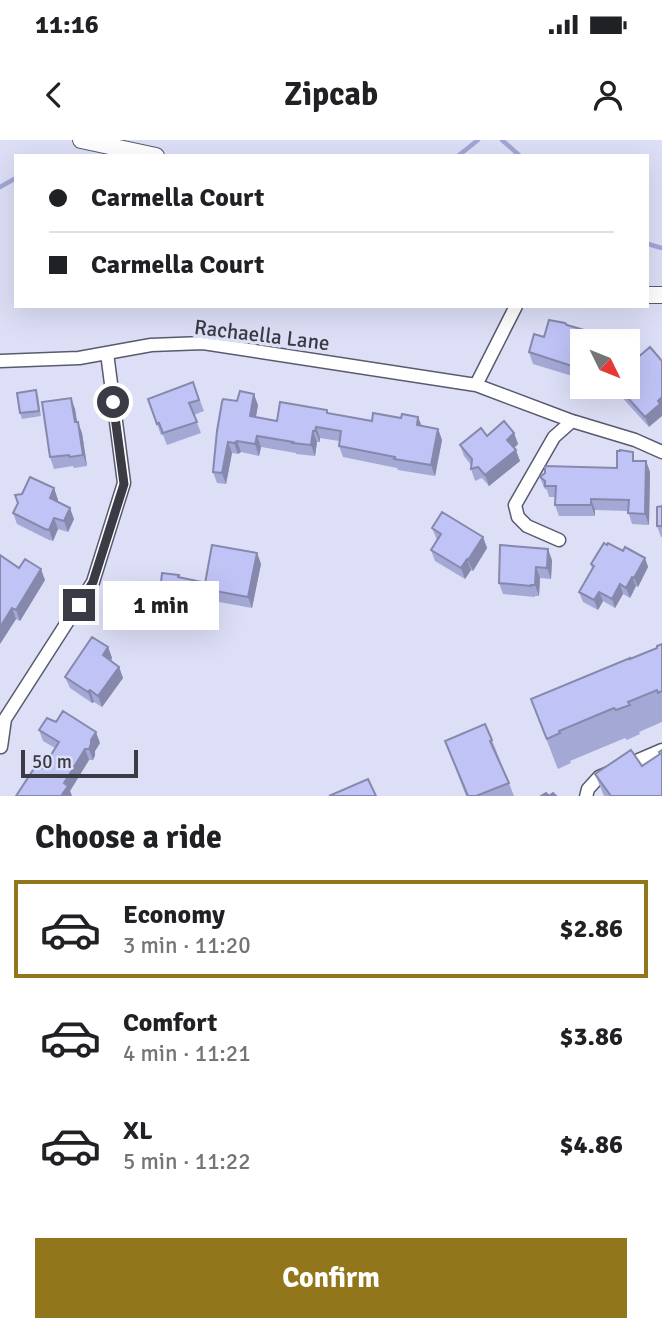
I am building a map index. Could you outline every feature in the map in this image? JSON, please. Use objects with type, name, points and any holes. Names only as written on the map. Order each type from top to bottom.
[{"type":"street","points":[[81,140],[147,154]]},
{"type":"street","points":[[476,385],[515,308]]},
{"type":"street","name":"Rachaella Lane","points":[[0,360],[79,358],[151,345],[203,343],[476,385],[572,421],[635,440],[662,452]]},
{"type":"street","points":[[1,747],[5,719],[93,582],[124,484],[107,353]]},
{"type":"street","points":[[559,540],[527,526],[518,517],[515,505],[554,438],[572,421]]},
{"type":"street","points":[[586,796],[588,789],[599,777],[662,750]]},
{"type":"building","points":[[549,320],[581,329],[570,329],[570,365],[529,352],[534,334],[544,337]]},
{"type":"building","points":[[650,347],[662,361],[662,397],[658,401],[660,404],[645,417],[629,399],[640,399],[640,356]]},
{"type":"building","points":[[193,382],[199,400],[189,403],[197,422],[163,433],[148,399]]},
{"type":"building","points":[[36,390],[39,411],[20,413],[17,393]]},
{"type":"building","points":[[240,391],[254,394],[250,416],[277,421],[280,402],[372,421],[373,413],[401,418],[402,414],[418,417],[417,425],[438,429],[431,465],[339,446],[341,431],[316,427],[311,445],[257,436],[255,444],[228,442],[222,473],[213,472],[223,399],[237,401]]},
{"type":"building","points":[[71,398],[83,455],[50,457],[42,402]]},
{"type":"building","points":[[504,421],[514,433],[507,440],[516,450],[485,475],[478,467],[471,469],[472,459],[460,445],[481,428],[487,436]]},
{"type":"building","points":[[617,451],[633,452],[633,461],[646,461],[645,514],[628,513],[629,500],[591,499],[591,505],[555,505],[556,486],[545,486],[545,481],[540,477],[545,473],[545,466],[617,468]]},
{"type":"building","points":[[30,477],[54,488],[50,498],[70,508],[64,521],[54,518],[49,530],[13,513],[18,503],[15,495],[22,494]]},
{"type":"building","points":[[662,506],[662,526],[657,526],[657,507]]},
{"type":"building","points":[[442,512],[483,537],[461,568],[431,550],[441,534],[432,528]]},
{"type":"building","points":[[604,543],[623,551],[625,547],[645,558],[626,588],[620,584],[612,599],[599,592],[594,600],[579,592]]},
{"type":"building","points":[[212,545],[257,553],[248,597],[204,589]]},
{"type":"building","points":[[500,545],[548,549],[547,568],[536,567],[535,585],[499,583]]},
{"type":"building","points":[[0,555],[19,568],[25,559],[41,569],[16,610],[12,608],[0,627]]},
{"type":"building","points":[[162,573],[202,582],[200,594],[177,589],[174,613],[158,610]]},
{"type":"building","points":[[92,637],[108,647],[103,655],[119,667],[98,696],[65,677]]},
{"type":"building","points":[[662,644],[662,691],[658,693],[657,690],[628,702],[630,705],[616,710],[614,708],[559,731],[560,733],[547,739],[531,699]]},
{"type":"building","points":[[63,711],[96,732],[89,749],[85,749],[64,783],[68,786],[61,796],[16,796],[37,764],[43,768],[59,742],[39,730],[47,718],[56,722]]},
{"type":"building","points":[[485,724],[509,783],[476,796],[468,796],[445,741]]},
{"type":"building","points":[[631,750],[642,766],[662,750],[662,796],[611,796],[595,774]]},
{"type":"building","points":[[368,779],[376,796],[329,796]]},
{"type":"waterway","points":[[460,154],[478,140]]},
{"type":"waterway","points":[[502,140],[518,154]]},
{"type":"waterway","points":[[0,187],[14,179]]},
{"type":"waterway","points":[[649,244],[662,248]]},
{"type":"route","points":[[79,605],[93,582],[124,484],[113,402]]}]
